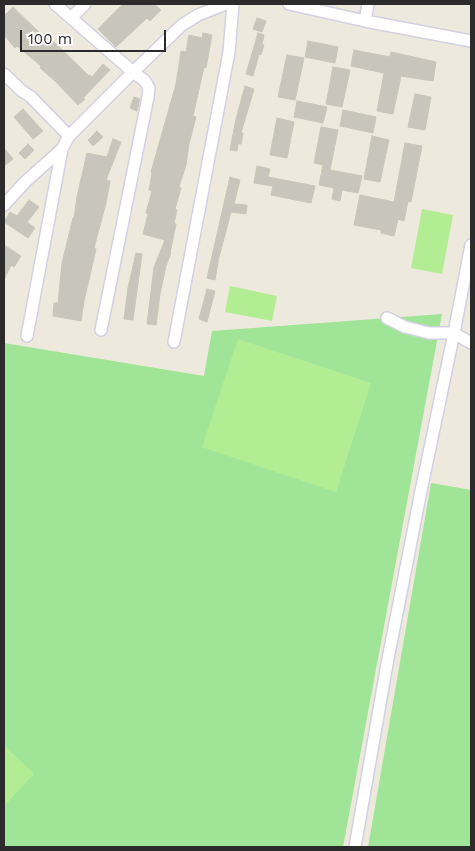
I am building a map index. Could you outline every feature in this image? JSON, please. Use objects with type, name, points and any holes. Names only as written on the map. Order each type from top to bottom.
[{"type":"street","points":[[55,4],[144,81],[149,88],[102,330]]},
{"type":"street","points":[[70,18],[85,4]]},
{"type":"street","points":[[27,336],[62,149],[69,136],[182,25],[198,15],[226,4]]},
{"type":"street","points":[[174,342],[229,52],[232,4]]},
{"type":"street","points":[[289,4],[365,21],[471,40]]},
{"type":"street","points":[[365,21],[368,4]]},
{"type":"street","points":[[6,81],[31,97],[69,136]]},
{"type":"street","points":[[4,205],[24,182],[62,149]]},
{"type":"street","points":[[355,847],[420,491],[471,245]]},
{"type":"street","points":[[387,318],[406,327],[429,333],[454,333],[471,344]]},
{"type":"green space","points":[[422,209],[453,215],[442,274],[411,268]]},
{"type":"green space","points":[[230,286],[277,296],[272,321],[225,312]]},
{"type":"green space","points":[[442,314],[343,847],[4,847],[4,343],[204,376],[212,331]]},
{"type":"green space","points":[[238,339],[371,383],[336,492],[202,447]]},
{"type":"green space","points":[[431,483],[471,490],[471,847],[368,847]]},
{"type":"green space","points":[[4,745],[34,774],[4,806]]},
{"type":"building","points":[[123,4],[154,4],[161,10],[150,21],[147,18],[116,47],[98,29]]},
{"type":"building","points":[[13,7],[42,35],[45,33],[89,76],[92,77],[103,64],[110,70],[78,105],[40,68],[41,66],[17,46],[15,48],[4,35],[4,16]]},
{"type":"building","points":[[257,18],[266,21],[262,32],[253,29]]},
{"type":"building","points":[[203,33],[212,35],[206,68],[204,67],[193,116],[196,117],[186,165],[179,187],[181,188],[175,209],[177,210],[174,224],[176,224],[171,253],[160,294],[156,325],[147,324],[154,267],[165,240],[143,234],[152,191],[149,190],[151,172],[176,84],[181,51],[186,52],[189,35],[202,38]]},
{"type":"building","points":[[258,33],[264,35],[262,44],[264,45],[261,55],[259,54],[253,76],[246,74]]},
{"type":"building","points":[[308,41],[338,47],[335,63],[305,57]]},
{"type":"building","points":[[354,50],[390,57],[391,52],[436,62],[433,81],[401,76],[393,114],[377,111],[384,73],[351,66]]},
{"type":"building","points":[[287,55],[304,58],[295,100],[278,97]]},
{"type":"building","points":[[333,67],[350,70],[342,107],[326,104]]},
{"type":"building","points":[[245,86],[254,89],[241,133],[243,133],[241,144],[238,144],[237,151],[230,150],[236,119]]},
{"type":"building","points":[[415,94],[431,97],[425,130],[408,127]]},
{"type":"building","points":[[134,97],[140,99],[137,111],[130,108]]},
{"type":"building","points":[[297,101],[327,107],[323,123],[294,117]]},
{"type":"building","points":[[23,109],[43,131],[33,139],[14,117]]},
{"type":"building","points":[[343,110],[376,117],[373,133],[340,126]]},
{"type":"building","points":[[277,118],[294,122],[287,158],[270,155]]},
{"type":"building","points":[[321,127],[338,130],[330,170],[362,176],[358,193],[342,190],[340,201],[332,199],[334,188],[319,185],[323,165],[314,163]]},
{"type":"building","points":[[97,131],[103,137],[93,146],[88,140]]},
{"type":"building","points":[[372,136],[389,140],[380,182],[364,179]]},
{"type":"building","points":[[113,139],[121,142],[106,180],[110,181],[94,248],[96,249],[81,321],[53,316],[54,303],[58,303],[62,263],[74,218],[87,153],[107,157]]},
{"type":"building","points":[[405,143],[422,146],[411,202],[408,201],[404,221],[398,219],[394,236],[381,233],[381,230],[354,225],[360,195],[394,202]]},
{"type":"building","points":[[28,144],[34,150],[25,159],[19,153]]},
{"type":"building","points":[[4,148],[13,159],[4,166]]},
{"type":"building","points":[[257,166],[270,169],[268,177],[315,186],[311,203],[271,195],[273,186],[254,183]]},
{"type":"building","points":[[230,177],[240,180],[234,204],[247,205],[246,214],[231,212],[215,280],[207,278]]},
{"type":"building","points":[[29,200],[39,207],[27,222],[35,228],[28,238],[4,222],[10,212],[17,216]]},
{"type":"building","points":[[4,245],[21,256],[14,267],[11,265],[4,280]]},
{"type":"building","points":[[136,253],[142,254],[133,320],[124,319],[128,288]]},
{"type":"building","points":[[207,289],[215,291],[207,322],[199,319]]}]
